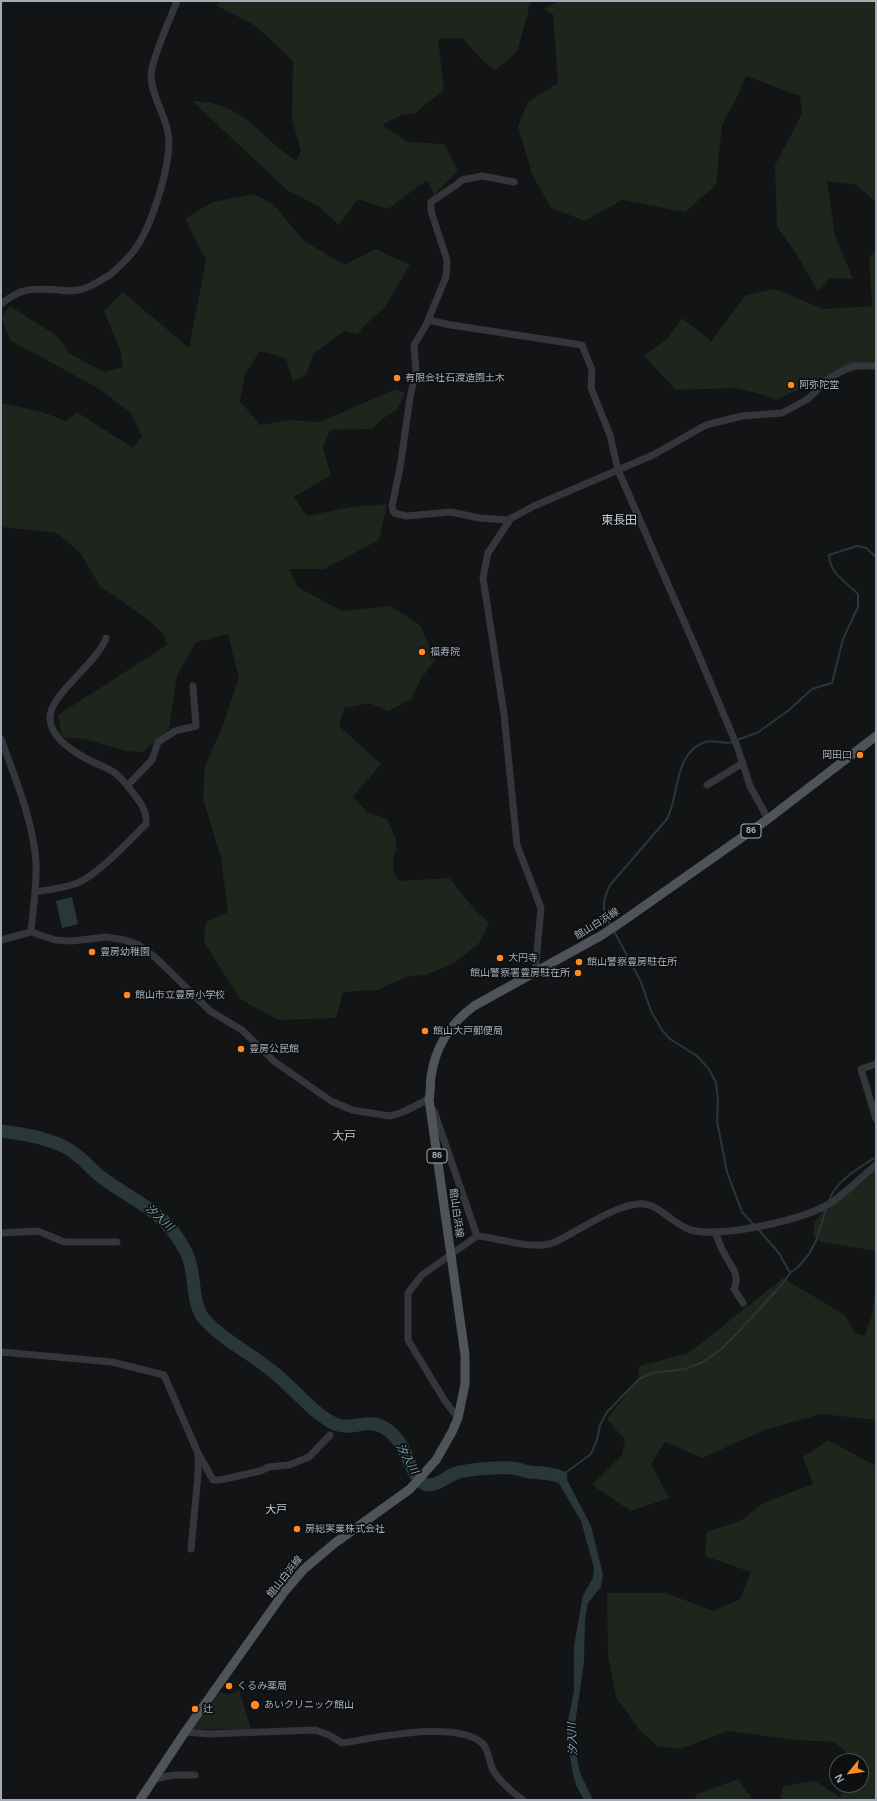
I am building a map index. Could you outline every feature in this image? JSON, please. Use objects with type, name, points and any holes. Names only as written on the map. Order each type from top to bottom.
[{"type":"main road","name":"館山白浜線","points":[[140,1800],[185,1732],[285,1591],[304,1569],[329,1548],[410,1488],[436,1460],[458,1418],[466,1384],[465,1355],[429,1099],[434,1062],[445,1036],[454,1024],[474,1006],[602,935],[623,921],[768,818],[876,736]]},
{"type":"street","points":[[1,304],[12,295],[27,289],[72,291],[87,288],[112,273],[126,261],[137,247],[148,225],[166,176],[169,154],[168,132],[154,91],[151,74],[177,1]]},
{"type":"street","points":[[514,182],[482,176],[462,180],[432,202],[431,211],[447,260],[446,277],[428,320],[414,345],[416,370],[410,398],[400,468],[392,506],[394,513],[406,516],[451,512],[478,518],[508,520],[654,455],[706,425],[742,416],[782,413],[808,399],[827,380],[853,366],[876,366]]},
{"type":"street","points":[[428,320],[451,325],[582,345],[592,370],[591,388],[610,435],[618,470],[737,746],[750,786],[768,818]]},
{"type":"street","points":[[511,518],[500,537],[488,553],[484,571],[484,586],[504,714],[517,845],[541,908],[535,973]]},
{"type":"street","points":[[35,892],[76,884],[89,876],[116,854],[146,824],[145,810],[128,785],[114,772],[90,761],[64,744],[52,729],[50,719],[51,710],[66,688],[100,651],[106,638]]},
{"type":"street","points":[[128,785],[152,760],[158,742],[175,731],[196,726],[193,686]]},
{"type":"street","points":[[1,739],[28,822],[35,850],[35,892],[31,932]]},
{"type":"street","points":[[707,785],[743,763]]},
{"type":"street","points":[[1,940],[31,932],[55,940],[72,941],[106,937],[139,944],[156,958],[210,1011],[242,1030],[275,1062],[331,1101],[352,1110],[390,1116],[403,1112],[429,1099],[477,1236]]},
{"type":"street","points":[[876,1064],[861,1069],[874,1104],[876,1119]]},
{"type":"street","points":[[458,1418],[445,1401],[408,1340],[408,1293],[422,1275],[477,1236],[535,1245],[549,1244],[596,1220],[638,1203],[647,1204],[655,1208],[681,1227],[692,1230],[724,1232],[792,1218],[831,1203],[876,1165]]},
{"type":"street","points":[[1,1233],[38,1231],[64,1242],[116,1242]]},
{"type":"street","points":[[715,1232],[724,1254],[735,1271],[737,1281],[734,1288],[743,1303]]},
{"type":"street","points":[[1,1352],[112,1362],[164,1375],[198,1453],[213,1480],[260,1472],[269,1467],[289,1465],[308,1456],[330,1435]]},
{"type":"street","points":[[191,1549],[198,1475],[198,1453]]},
{"type":"street","points":[[185,1732],[209,1734],[315,1730],[329,1735],[342,1743],[417,1732],[459,1733],[478,1740],[484,1746],[493,1770],[505,1785],[523,1800]]},
{"type":"street","points":[[153,1779],[174,1775],[195,1775]]},
{"type":"shaded area","points":[[220,1],[531,1],[517,52],[496,70],[485,63],[462,38],[438,39],[444,90],[414,114],[403,114],[382,125],[408,142],[444,144],[458,171],[434,195],[427,180],[388,209],[358,199],[339,225],[318,206],[287,190],[192,101],[224,107],[237,114],[249,122],[283,152],[296,161],[301,151],[292,120],[293,61],[256,26],[217,6]]},
{"type":"shaded area","points":[[558,1],[876,1],[876,202],[856,185],[827,181],[835,236],[853,279],[830,278],[818,292],[797,255],[777,227],[775,165],[802,114],[800,96],[746,76],[740,91],[722,125],[716,185],[685,212],[622,200],[585,221],[551,208],[532,174],[518,126],[528,102],[558,83],[553,14],[544,9]]},
{"type":"shaded area","points":[[254,194],[274,205],[303,240],[344,265],[376,249],[410,265],[384,308],[363,327],[358,334],[344,331],[313,354],[306,375],[293,382],[286,358],[260,351],[245,374],[240,401],[260,425],[289,420],[320,422],[396,389],[405,393],[397,409],[381,420],[372,429],[330,430],[323,447],[331,475],[294,497],[307,516],[350,507],[387,504],[379,540],[324,569],[289,569],[298,587],[342,611],[391,606],[421,626],[435,660],[421,679],[411,699],[389,711],[369,703],[344,708],[339,726],[381,764],[353,797],[367,812],[387,819],[396,839],[396,850],[393,858],[393,872],[399,881],[449,878],[474,909],[489,923],[480,942],[460,959],[446,967],[425,975],[406,977],[378,990],[343,992],[336,1018],[278,1020],[240,999],[204,942],[206,922],[228,912],[221,858],[203,799],[205,766],[223,725],[239,678],[228,634],[196,642],[177,676],[169,729],[143,752],[126,751],[84,739],[62,737],[58,715],[167,645],[164,635],[150,621],[100,586],[81,554],[57,533],[1,527],[1,403],[42,412],[66,421],[77,412],[133,448],[142,436],[131,413],[101,390],[10,340],[1,317],[10,306],[57,336],[69,353],[104,372],[123,367],[120,350],[104,311],[123,292],[189,348],[206,260],[185,219],[212,202]]},
{"type":"shaded area","points":[[876,254],[876,359],[873,364],[791,393],[778,400],[735,388],[676,390],[644,356],[668,338],[682,318],[711,341],[746,295],[775,289],[823,309],[872,306],[869,256]]},
{"type":"shaded area","points":[[876,1170],[876,1251],[822,1242],[813,1236],[815,1221],[839,1191]]},
{"type":"shaded area","points":[[783,1278],[845,1315],[854,1333],[865,1336],[872,1315],[876,1283],[876,1420],[821,1414],[765,1430],[702,1458],[665,1442],[651,1464],[669,1498],[631,1511],[592,1485],[622,1455],[625,1440],[607,1419],[639,1378],[639,1366],[689,1353]]},
{"type":"shaded area","points":[[828,1440],[876,1466],[876,1800],[780,1800],[783,1786],[815,1781],[829,1790],[829,1793],[834,1793],[840,1797],[843,1793],[869,1793],[869,1753],[847,1753],[834,1742],[795,1740],[728,1731],[680,1749],[657,1746],[640,1731],[616,1697],[608,1655],[607,1593],[666,1593],[713,1611],[740,1599],[751,1572],[705,1556],[707,1532],[740,1521],[765,1502],[813,1484],[803,1457]]},
{"type":"shaded area","points":[[239,1690],[251,1729],[193,1729],[220,1692],[229,1694]]},
{"type":"shaded area","points":[[738,1779],[753,1800],[694,1800],[697,1794]]},
{"type":"water","points":[[72,897],[78,924],[62,928],[56,901]]},
{"type":"water","points":[[550,1473],[565,1476],[591,1526],[603,1574],[601,1587],[588,1603],[585,1620],[584,1662],[574,1731],[574,1743],[580,1773],[593,1800],[584,1800],[576,1785],[567,1740],[567,1726],[574,1691],[574,1646],[583,1595],[593,1578],[594,1568],[581,1521],[557,1480],[544,1474]]},
{"type":"waterway","points":[[737,740],[757,733],[789,710],[812,689],[832,683],[843,639],[858,607],[858,594],[835,573],[830,562],[829,555],[857,546],[866,548],[876,557]]},
{"type":"waterway","points":[[611,926],[604,910],[604,901],[607,891],[610,885],[667,819],[682,765],[687,756],[695,748],[708,741],[726,743],[733,742]]},
{"type":"waterway","points":[[614,931],[641,982],[651,1011],[662,1030],[670,1039],[697,1056],[709,1069],[716,1083],[718,1101],[717,1121],[727,1172],[742,1212],[755,1226]]},
{"type":"waterway","name":"汐入川","points":[[1,1131],[41,1138],[65,1147],[79,1157],[101,1177],[160,1217],[178,1239],[187,1254],[192,1270],[198,1306],[205,1320],[229,1341],[280,1377],[324,1418],[339,1425],[346,1426],[371,1424],[383,1427],[399,1442],[412,1469],[424,1484],[436,1484],[456,1473],[491,1468],[513,1468],[561,1477]]},
{"type":"waterway","points":[[829,1201],[836,1187],[842,1181],[855,1170],[876,1157]]},
{"type":"waterway","points":[[561,1476],[591,1454],[597,1440],[600,1425],[607,1412],[639,1379],[653,1373],[685,1369],[701,1363],[720,1350],[737,1333],[780,1287],[790,1273],[798,1267],[809,1254],[816,1241],[827,1207]]},
{"type":"waterway","points":[[758,1229],[779,1253],[790,1273]]},
{"type":"place","name":"有限会社石渡造園土木","points":[[397,378]]},
{"type":"place","name":"阿弥陀堂","points":[[791,385]]},
{"type":"place","name":"福寿院","points":[[422,652]]},
{"type":"place","name":"岡田口","points":[[860,755]]},
{"type":"place","name":"豊房幼稚園","points":[[92,952]]},
{"type":"place","name":"大円寺","points":[[500,958]]},
{"type":"place","name":"館山警察豊房駐在所","points":[[579,962]]},
{"type":"place","name":"館山警察署豊房駐在所","points":[[578,973]]},
{"type":"place","name":"館山市立豊房小学校","points":[[127,995]]},
{"type":"place","name":"館山大戸郵便局","points":[[425,1031]]},
{"type":"place","name":"豊房公民館","points":[[241,1049]]},
{"type":"place","name":"房総実業株式会社","points":[[297,1529]]},
{"type":"place","name":"くるみ薬局","points":[[229,1686]]},
{"type":"place","name":"あいクリニック館山","points":[[255,1705]]},
{"type":"place","name":"辻","points":[[195,1709]]},
{"type":"district","name":"東長田","points":[[619,521]]},
{"type":"district","name":"大戸","points":[[344,1137]]},
{"type":"district","name":"大戸","points":[[276,1510]]}]
